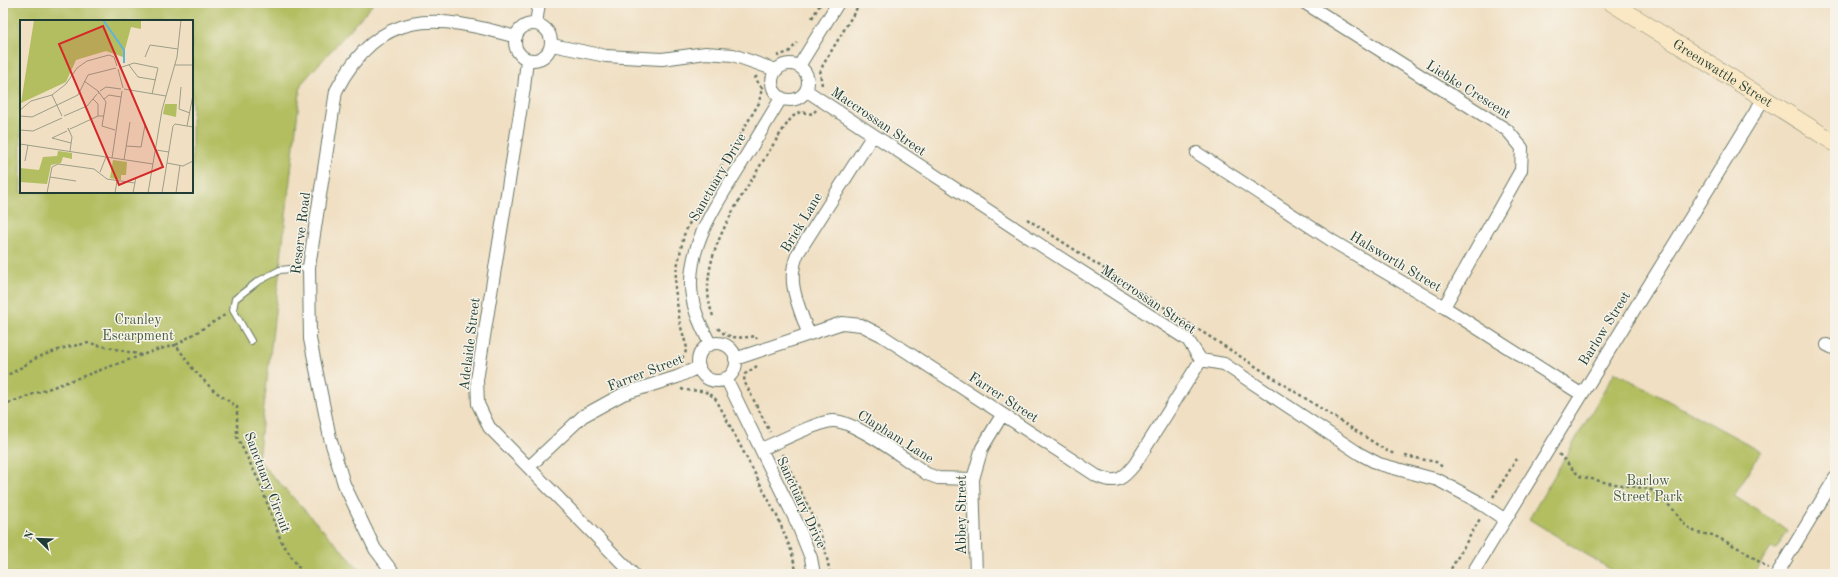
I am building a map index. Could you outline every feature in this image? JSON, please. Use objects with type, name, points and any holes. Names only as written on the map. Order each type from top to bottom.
[{"type":"main road","name":"Greenwattle Street","points":[[1616,4],[1835,142]]},
{"type":"street","points":[[536,24],[539,3]]},
{"type":"street","points":[[799,66],[838,3]]},
{"type":"street","name":"Liebke Crescent","points":[[1305,3],[1507,130],[1522,148],[1521,170],[1444,307]]},
{"type":"street","name":"Reserve Road","points":[[394,574],[375,549],[344,484],[330,438],[310,339],[309,267],[336,91],[346,71],[356,58],[379,38],[401,26],[436,21],[484,28],[516,37]]},
{"type":"street","points":[[536,24],[546,29],[552,44],[547,54],[543,58],[532,60],[527,59],[519,53],[516,48],[516,37],[521,28],[536,24]]},
{"type":"street","points":[[552,44],[606,56],[623,57],[662,59],[719,53],[733,54],[776,70]]},
{"type":"street","name":"Adelaide Street","points":[[527,59],[524,88],[477,380],[478,404],[489,427],[633,574]]},
{"type":"street","points":[[788,64],[799,66],[808,77],[807,91],[801,98],[787,101],[781,98],[773,90],[772,77],[776,70],[788,64]]},
{"type":"street","name":"Maccrossan Street","points":[[807,91],[1188,340],[1201,360]]},
{"type":"street","name":"Sanctuary Drive","points":[[710,344],[695,313],[691,282],[695,253],[703,231],[716,204],[781,98]]},
{"type":"street","name":"Barlow Street","points":[[1472,574],[1548,447],[1764,98]]},
{"type":"street","name":"Brick Lane","points":[[808,333],[792,286],[793,263],[873,135]]},
{"type":"street","name":"Halsworth Street","points":[[1197,152],[1334,242],[1444,307],[1581,394]]},
{"type":"street","name":"Farrer Street","points":[[735,359],[808,333],[842,323],[852,323],[870,328],[1002,415],[1097,476],[1108,481],[1117,480],[1126,476],[1136,464],[1201,360]]},
{"type":"street","points":[[716,343],[728,347],[735,359],[734,369],[726,378],[720,381],[708,378],[701,373],[699,367],[700,355],[710,344],[716,343]]},
{"type":"street","points":[[1201,360],[1224,364],[1360,454],[1379,464],[1438,480],[1477,501],[1504,519]]},
{"type":"street","name":"Farrer Street","points":[[529,467],[583,416],[623,394],[677,377],[699,367]]},
{"type":"street","name":"Sanctuary Drive","points":[[726,378],[800,530],[811,558],[814,574]]},
{"type":"street","name":"Abbey Street","points":[[976,574],[973,479],[982,448],[1002,415]]},
{"type":"street","name":"Clapham Lane","points":[[761,449],[823,423],[839,421],[847,423],[860,430],[927,474],[938,478],[973,479]]},
{"type":"street","points":[[1777,574],[1835,478]]},
{"type":"lane","points":[[251,340],[233,310],[235,299],[256,282],[280,270],[309,267]]},
{"type":"path","points":[[811,20],[821,3]]},
{"type":"path","points":[[714,321],[709,298],[710,271],[713,253],[728,220],[792,117],[800,112],[813,114],[828,92],[824,89],[820,79],[823,64],[860,3]]},
{"type":"path","points":[[796,574],[791,550],[777,516],[717,402],[712,395],[704,391],[681,390],[672,363],[687,353],[680,324],[675,288],[678,261],[684,235],[696,206],[760,103],[762,88],[755,78],[768,55],[782,56],[789,52],[800,37]]},
{"type":"path","points":[[1022,216],[1387,451],[1398,455],[1436,462],[1446,469]]},
{"type":"path","points":[[3,405],[143,355],[176,345],[233,310]]},
{"type":"path","points":[[717,327],[722,334],[735,338],[756,336],[764,362],[747,372],[744,377],[815,520],[824,543],[830,574]]},
{"type":"path","points":[[3,376],[12,373],[38,357],[67,347],[89,343],[143,355]]},
{"type":"path","name":"Sanctuary Circuit","points":[[176,345],[193,369],[212,388],[238,407],[237,437],[259,481],[281,541],[302,574]]},
{"type":"path","points":[[1548,447],[1557,452],[1579,476],[1608,484],[1650,489],[1672,508],[1685,525],[1696,533],[1713,535],[1744,551],[1777,574]]},
{"type":"path","points":[[1487,493],[1494,494]]},
{"type":"green space","name":"Cranley Escarpment","points":[[3,3],[374,3],[301,84],[258,460],[364,574],[3,574]]},
{"type":"green space","name":"Barlow Street Park","points":[[1615,372],[1761,451],[1734,496],[1788,530],[1776,549],[1771,548],[1754,574],[1618,574],[1529,519]]}]
